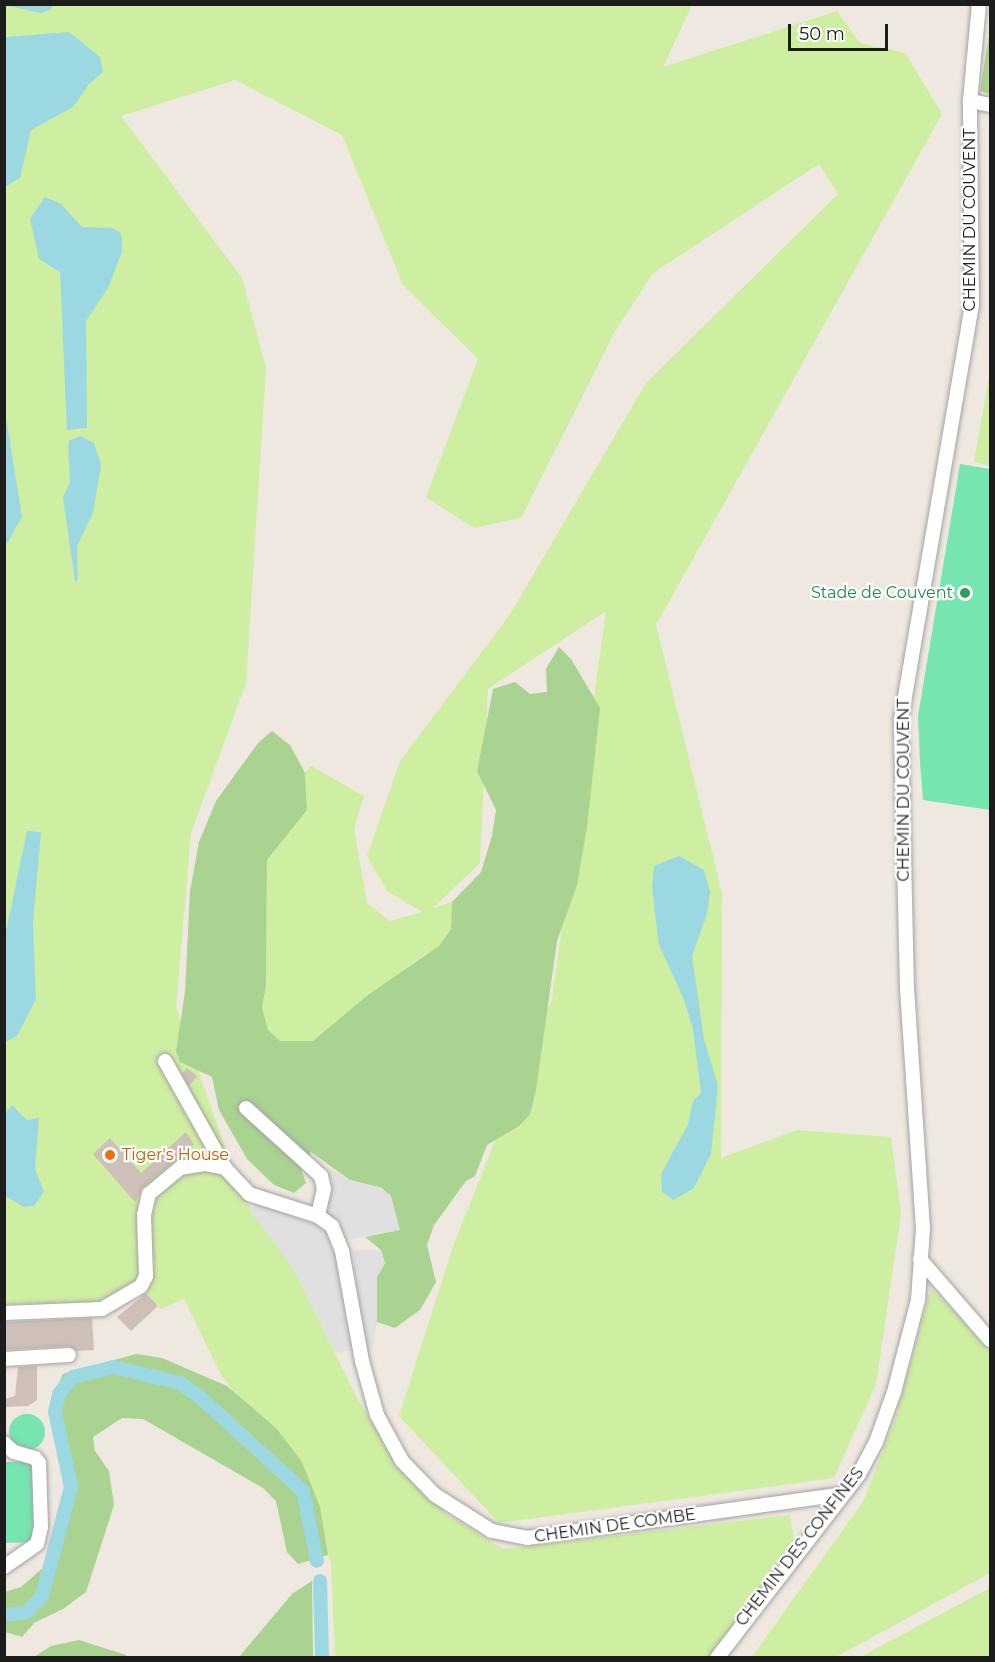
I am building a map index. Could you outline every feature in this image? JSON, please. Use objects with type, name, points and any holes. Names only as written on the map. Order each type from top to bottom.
[{"type":"street","name":"CHEMIN DU COUVENT","points":[[920,1259],[923,1229],[907,989],[901,720],[905,678],[972,305],[970,101],[979,4]]},
{"type":"street","points":[[970,101],[990,105]]},
{"type":"street","points":[[165,1061],[225,1168],[249,1194],[318,1216],[324,1189],[321,1176],[246,1108]]},
{"type":"street","points":[[4,1313],[102,1309],[141,1286],[146,1276],[144,1215],[149,1194],[180,1168],[205,1164],[225,1168]]},
{"type":"street","name":"CHEMIN DE COMBE","points":[[318,1216],[332,1226],[342,1251],[362,1361],[377,1415],[402,1461],[435,1495],[492,1531],[527,1538],[843,1494]]},
{"type":"street","points":[[920,1259],[990,1340]]},
{"type":"street","name":"CHEMIN DES CONFINES","points":[[717,1658],[843,1494],[876,1442],[894,1392],[918,1300],[920,1259]]},
{"type":"street","points":[[4,1359],[69,1355]]},
{"type":"street","points":[[4,1443],[14,1452],[34,1458],[39,1463],[41,1527],[37,1544],[4,1567]]},
{"type":"green space","points":[[4,5],[692,5],[663,67],[837,11],[860,43],[905,53],[942,114],[656,625],[722,893],[721,1158],[797,1130],[891,1137],[901,1214],[876,1384],[834,1478],[499,1523],[399,1416],[453,1246],[552,999],[606,611],[488,689],[480,863],[433,908],[452,902],[451,929],[439,946],[410,965],[313,1041],[280,1041],[268,1030],[262,1007],[266,987],[267,860],[307,810],[305,773],[311,766],[364,796],[354,829],[367,903],[390,921],[422,912],[387,891],[367,856],[400,761],[509,616],[646,383],[838,194],[819,164],[653,273],[614,333],[521,518],[474,528],[426,497],[478,359],[403,285],[342,135],[235,80],[121,116],[242,278],[266,368],[246,683],[191,833],[176,1007],[242,1196],[293,1268],[357,1398],[401,1471],[449,1516],[503,1549],[790,1515],[794,1541],[708,1657],[335,1657],[331,1563],[293,1465],[221,1375],[184,1299],[161,1309],[136,1280],[97,1302],[5,1304]]},
{"type":"green space","points":[[990,29],[990,94],[980,91]]},
{"type":"green space","points":[[990,371],[990,466],[974,462]]},
{"type":"green space","name":"Stade de Couvent","points":[[960,464],[990,469],[990,810],[923,800],[918,716]]},
{"type":"green space","points":[[559,647],[571,659],[600,708],[587,827],[577,885],[557,941],[536,1090],[530,1114],[519,1126],[487,1145],[475,1176],[466,1181],[434,1225],[427,1245],[436,1282],[420,1310],[395,1328],[377,1322],[375,1292],[377,1277],[385,1263],[381,1250],[365,1237],[400,1230],[382,1188],[350,1180],[311,1152],[301,1169],[306,1183],[294,1193],[274,1185],[247,1159],[219,1110],[212,1077],[180,1062],[176,1051],[185,992],[190,891],[199,842],[216,801],[258,743],[272,731],[290,745],[305,773],[307,810],[267,860],[266,987],[262,1007],[268,1030],[280,1041],[313,1041],[368,995],[439,946],[451,929],[452,902],[481,872],[492,836],[496,810],[477,771],[493,689],[515,682],[530,694],[547,692],[546,669]]},
{"type":"green space","points":[[931,1288],[990,1350],[990,1573],[836,1657],[751,1658],[863,1502],[896,1417]]},
{"type":"green space","points":[[136,1354],[162,1358],[227,1386],[276,1428],[302,1462],[320,1507],[328,1555],[298,1564],[287,1552],[276,1501],[263,1488],[143,1419],[122,1418],[93,1437],[95,1451],[109,1471],[114,1505],[86,1592],[63,1609],[34,1623],[22,1637],[5,1632],[5,1592],[21,1587],[61,1552],[74,1486],[50,1405],[63,1374]]},
{"type":"green space","points":[[27,1414],[40,1419],[45,1432],[40,1445],[27,1450],[14,1445],[9,1432],[14,1419]]},
{"type":"green space","points":[[4,1462],[33,1462],[34,1542],[5,1543]]},
{"type":"green space","points":[[312,1581],[313,1657],[239,1657],[293,1593]]},
{"type":"green space","points":[[990,1588],[990,1657],[860,1657]]},
{"type":"green space","points":[[79,1640],[126,1655],[126,1657],[34,1657],[51,1646]]},
{"type":"shaded area","points":[[329,1168],[350,1180],[382,1188],[391,1196],[400,1230],[347,1240],[338,1225],[325,1217]]},
{"type":"shaded area","points":[[259,1203],[322,1227],[333,1241],[359,1349],[335,1353],[293,1268],[250,1211]]},
{"type":"shaded area","points":[[353,1250],[381,1250],[385,1263],[377,1277],[377,1322],[371,1353],[366,1348],[358,1303]]},
{"type":"water","points":[[4,5],[52,5],[52,9],[41,13]]},
{"type":"water","points":[[69,32],[100,57],[103,72],[89,84],[73,107],[31,130],[20,178],[5,187],[5,37]]},
{"type":"water","points":[[45,197],[61,204],[82,227],[112,228],[120,232],[122,239],[122,252],[108,288],[86,321],[87,428],[67,430],[60,272],[39,259],[30,219]]},
{"type":"water","points":[[4,405],[22,517],[5,547],[4,547]]},
{"type":"water","points":[[81,436],[94,443],[101,465],[93,513],[77,546],[78,579],[75,582],[63,497],[70,482],[68,446],[70,440]]},
{"type":"water","points":[[27,831],[41,832],[33,922],[36,999],[17,1036],[5,1042],[5,936]]},
{"type":"water","points":[[679,856],[704,870],[710,892],[707,914],[692,956],[704,1039],[718,1086],[711,1154],[694,1188],[674,1200],[662,1192],[661,1174],[688,1124],[693,1101],[701,1093],[693,1029],[683,997],[659,945],[652,888],[654,866]]},
{"type":"water","points":[[12,1105],[27,1120],[39,1118],[35,1169],[44,1191],[34,1206],[24,1207],[5,1196],[5,1113]]},
{"type":"building","points":[[187,1068],[197,1076],[189,1086],[182,1074]]},
{"type":"building","points":[[186,1132],[194,1145],[143,1187],[135,1202],[93,1154],[110,1138],[141,1173]]},
{"type":"building","points":[[146,1293],[158,1306],[131,1331],[117,1317]]},
{"type":"building","points":[[92,1318],[94,1350],[77,1351],[68,1346],[4,1350],[4,1322]]},
{"type":"building","points":[[37,1366],[37,1400],[28,1406],[4,1407],[4,1399],[15,1396],[18,1367]]},
{"type":"waterway","points":[[4,1615],[27,1612],[42,1596],[71,1487],[55,1412],[59,1394],[73,1377],[114,1367],[180,1383],[200,1397],[303,1491],[317,1561]]},
{"type":"waterway","points":[[320,1581],[322,1658]]},
{"type":"place","name":"Stade de Couvent","points":[[965,593]]},
{"type":"place","name":"Tiger's House","points":[[110,1155]]}]
